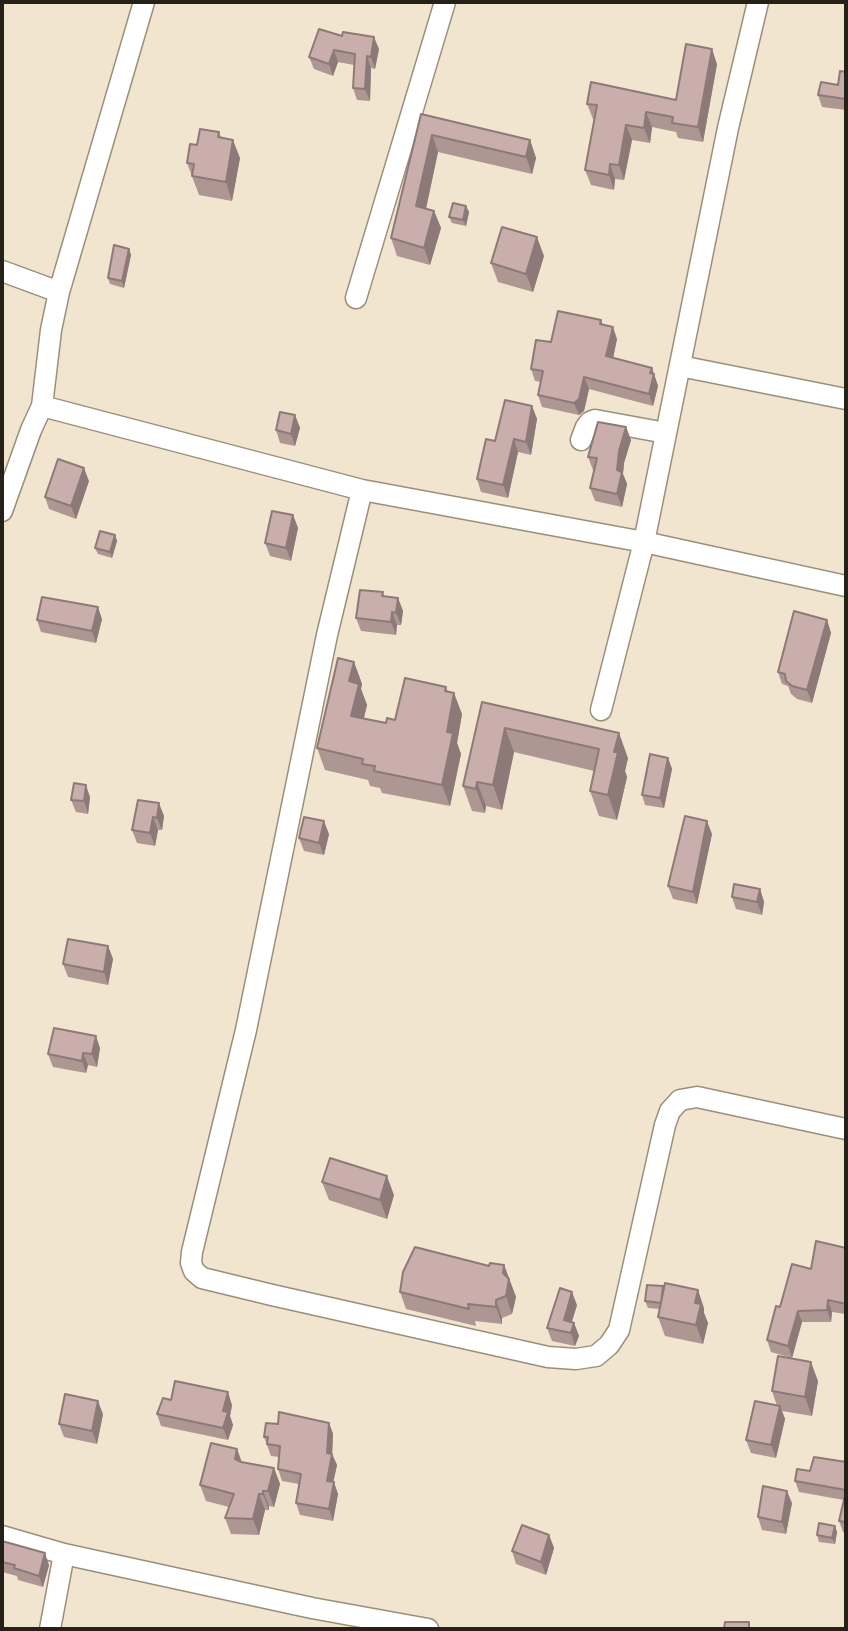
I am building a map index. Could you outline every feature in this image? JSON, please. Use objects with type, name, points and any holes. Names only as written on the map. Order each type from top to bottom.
[{"type":"street","points":[[2,511],[42,406],[59,292],[144,2]]},
{"type":"street","points":[[356,298],[445,2]]},
{"type":"street","points":[[601,710],[644,542],[728,128],[758,2]]},
{"type":"street","points":[[2,271],[59,292]]},
{"type":"street","points":[[680,366],[846,399]]},
{"type":"street","points":[[42,406],[362,490],[644,542],[846,586]]},
{"type":"street","points":[[581,440],[586,427],[595,420],[666,433]]},
{"type":"street","points":[[362,490],[327,635],[246,1030],[192,1252],[194,1271],[202,1278],[548,1357],[576,1359],[596,1356],[609,1345],[619,1330],[665,1125],[670,1111],[680,1100],[697,1097],[846,1129]]},
{"type":"street","points":[[2,1536],[64,1554],[312,1608],[428,1629]]},
{"type":"street","points":[[50,1629],[64,1554]]},
{"type":"building","points":[[319,29],[342,36],[343,32],[374,37],[371,57],[367,56],[365,89],[353,88],[355,54],[334,50],[329,64],[309,57]]},
{"type":"building","points":[[686,44],[712,49],[698,127],[672,123],[673,117],[646,112],[644,128],[626,125],[619,165],[610,164],[609,175],[585,170],[597,105],[587,104],[591,82],[676,100]]},
{"type":"building","points":[[840,71],[846,72],[846,99],[818,95],[821,82],[838,85]]},
{"type":"building","points":[[421,114],[530,140],[526,157],[432,135],[416,206],[434,211],[424,248],[391,238]]},
{"type":"building","points":[[200,129],[219,132],[218,137],[233,140],[226,182],[192,176],[194,164],[187,163],[190,144],[197,145]]},
{"type":"building","points":[[453,203],[466,206],[463,220],[449,217]]},
{"type":"building","points":[[502,227],[537,237],[526,274],[491,263]]},
{"type":"building","points":[[114,245],[129,249],[122,281],[108,278]]},
{"type":"building","points":[[558,311],[601,320],[600,324],[613,327],[606,356],[652,368],[650,373],[654,374],[649,394],[584,377],[579,399],[574,403],[538,395],[543,371],[531,369],[536,340],[551,342]]},
{"type":"building","points":[[505,400],[532,406],[526,442],[514,439],[503,485],[477,479],[486,439],[495,441]]},
{"type":"building","points":[[280,412],[295,415],[291,434],[276,430]]},
{"type":"building","points":[[598,422],[626,427],[619,451],[617,470],[622,472],[617,494],[590,488],[597,458],[588,457]]},
{"type":"building","points":[[58,459],[84,468],[71,506],[45,497]]},
{"type":"building","points":[[272,511],[293,515],[286,548],[265,543]]},
{"type":"building","points":[[100,531],[115,535],[110,552],[95,548]]},
{"type":"building","points":[[360,590],[383,592],[382,596],[398,598],[391,622],[356,618]]},
{"type":"building","points":[[42,597],[98,607],[92,631],[37,620]]},
{"type":"building","points":[[794,611],[827,620],[807,690],[792,686],[786,681],[785,674],[778,672]]},
{"type":"building","points":[[338,658],[354,662],[349,681],[359,684],[351,716],[386,723],[387,718],[395,720],[405,678],[446,687],[445,691],[454,693],[447,732],[453,733],[442,785],[374,771],[375,766],[362,764],[363,759],[317,748]]},
{"type":"building","points":[[482,702],[619,733],[608,795],[590,791],[599,749],[505,728],[493,785],[477,782],[476,789],[463,786]]},
{"type":"building","points":[[650,754],[668,758],[660,798],[642,795]]},
{"type":"building","points":[[74,783],[86,785],[84,801],[71,800]]},
{"type":"building","points":[[138,800],[159,803],[150,833],[132,830]]},
{"type":"building","points":[[685,816],[707,821],[693,892],[668,886]]},
{"type":"building","points":[[304,817],[324,821],[319,843],[299,838]]},
{"type":"building","points":[[734,884],[760,889],[757,902],[732,897]]},
{"type":"building","points":[[68,939],[108,946],[104,972],[63,964]]},
{"type":"building","points":[[54,1028],[96,1036],[92,1054],[83,1053],[82,1061],[48,1054]]},
{"type":"building","points":[[330,1158],[387,1176],[380,1200],[322,1182]]},
{"type":"building","points":[[816,1241],[846,1248],[846,1304],[828,1300],[827,1310],[798,1311],[788,1346],[767,1340],[792,1264],[811,1269]]},
{"type":"building","points":[[415,1247],[489,1266],[490,1263],[504,1265],[503,1273],[509,1279],[506,1296],[496,1300],[496,1307],[468,1304],[469,1309],[400,1292],[403,1272]]},
{"type":"building","points":[[665,1283],[698,1290],[695,1303],[701,1304],[696,1325],[658,1317]]},
{"type":"building","points":[[647,1285],[663,1286],[661,1303],[645,1301]]},
{"type":"building","points":[[560,1288],[572,1292],[564,1320],[574,1323],[571,1333],[547,1328]]},
{"type":"building","points":[[778,1356],[811,1362],[805,1397],[772,1391]]},
{"type":"building","points":[[175,1381],[228,1392],[223,1411],[228,1412],[223,1428],[157,1414],[163,1398],[171,1400]]},
{"type":"building","points":[[65,1394],[98,1401],[92,1431],[59,1424]]},
{"type":"building","points":[[755,1401],[780,1406],[771,1445],[746,1440]]},
{"type":"building","points":[[279,1412],[329,1423],[327,1453],[332,1454],[327,1481],[334,1482],[329,1509],[296,1503],[301,1474],[278,1469],[280,1446],[267,1444],[268,1437],[264,1437],[266,1423],[278,1424]]},
{"type":"building","points":[[211,1443],[237,1449],[235,1459],[241,1462],[274,1468],[268,1491],[259,1494],[253,1519],[225,1518],[234,1494],[200,1485]]},
{"type":"building","points":[[814,1457],[846,1462],[846,1490],[795,1481],[797,1469],[810,1471]]},
{"type":"building","points":[[763,1486],[787,1491],[782,1522],[758,1517]]},
{"type":"building","points":[[846,1491],[846,1522],[839,1521]]},
{"type":"building","points":[[819,1523],[835,1526],[832,1538],[817,1535]]},
{"type":"building","points":[[522,1525],[549,1535],[541,1562],[512,1551]]},
{"type":"building","points":[[2,1541],[45,1553],[39,1576],[2,1562]]},
{"type":"building","points":[[725,1622],[749,1622],[749,1629],[724,1629]]}]
